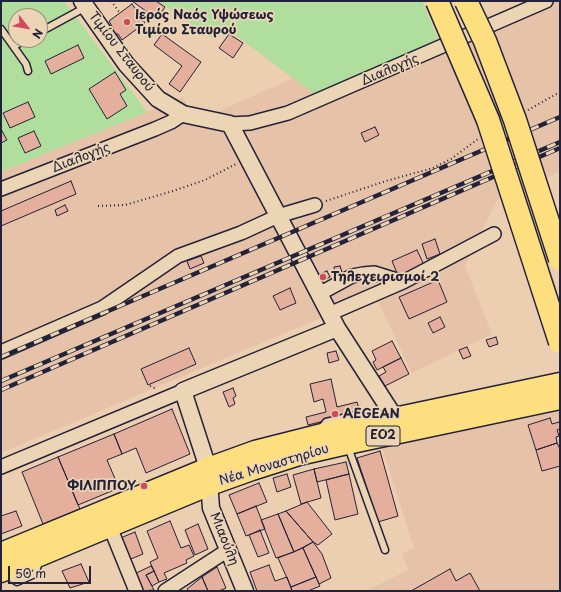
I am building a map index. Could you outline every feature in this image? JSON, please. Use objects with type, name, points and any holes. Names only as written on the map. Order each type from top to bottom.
[{"type":"highway","points":[[437,1],[488,120],[560,342]]},
{"type":"highway","points":[[466,1],[485,41],[515,120],[560,259]]},
{"type":"main road","name":"Νέα Μοναστηρίου","points":[[5,575],[110,527],[209,476],[286,442],[560,383]]},
{"type":"main road","name":"Νέα Μοναστηρίου","points":[[1,553],[209,476],[347,444],[560,399]]},
{"type":"street","name":"Διαλογής","points":[[230,124],[261,121],[288,113],[483,30],[546,1]]},
{"type":"street","name":"Τιμίου Σταυρού","points":[[84,4],[144,86],[158,99],[183,114],[230,124]]},
{"type":"street","name":"Διαλογής","points":[[1,189],[155,129],[171,122],[183,114]]},
{"type":"street","points":[[230,124],[329,314],[395,418]]},
{"type":"street","points":[[1,352],[102,308],[178,256],[242,233],[278,216],[315,205]]},
{"type":"street","points":[[329,314],[403,282],[494,234]]},
{"type":"street","points":[[319,294],[352,276],[363,274],[374,273],[403,282]]},
{"type":"street","points":[[1,467],[337,328]]},
{"type":"street","name":"Μιαούλη","points":[[183,391],[209,476],[211,506],[245,591]]},
{"type":"street","points":[[110,527],[136,591]]},
{"type":"street","points":[[165,591],[228,550]]},
{"type":"lane","points":[[48,27],[84,4]]},
{"type":"lane","points":[[1,29],[8,38]]},
{"type":"lane","points":[[15,48],[28,71]]},
{"type":"lane","points":[[322,427],[326,422],[360,414],[366,417]]},
{"type":"lane","points":[[347,444],[385,550]]},
{"type":"lane","points":[[5,575],[17,582],[35,574],[38,566]]},
{"type":"path","points":[[111,1],[120,13]]},
{"type":"path","points":[[521,114],[560,92]]},
{"type":"path","points":[[333,199],[386,181],[433,168],[452,159],[481,137]]},
{"type":"path","points":[[98,206],[125,205],[173,191],[205,180],[247,157]]},
{"type":"shaded area","points":[[549,1],[560,1],[560,172],[497,200],[465,266],[492,334],[412,373],[375,295],[1,453],[1,172],[183,97],[194,122],[341,57],[443,51]]},
{"type":"shaded area","points":[[560,408],[560,591],[366,591],[408,570],[402,553],[414,548],[381,445]]},
{"type":"green space","points":[[1,1],[64,1],[147,112],[1,172]]},
{"type":"green space","points":[[158,1],[422,1],[442,48],[324,101],[223,26],[213,39]]},
{"type":"building","points":[[132,1],[156,1],[165,7],[157,19]]},
{"type":"building","name":"Ιερός Ναός Υψώσεως Τιμίου Σταυρού","points":[[132,4],[145,23],[122,40],[118,34],[114,34],[112,31],[113,28],[109,21]]},
{"type":"building","points":[[162,34],[201,62],[180,92],[169,84],[182,66],[154,45]]},
{"type":"building","points":[[229,34],[243,43],[233,58],[219,48]]},
{"type":"building","points":[[78,45],[84,58],[51,74],[45,61]]},
{"type":"building","points":[[115,72],[126,90],[120,94],[127,106],[107,119],[89,89]]},
{"type":"building","points":[[28,102],[35,117],[10,128],[3,113]]},
{"type":"building","points":[[375,127],[379,135],[365,142],[361,133]]},
{"type":"building","points":[[1,129],[7,140],[1,143]]},
{"type":"building","points":[[34,131],[41,146],[25,153],[18,138]]},
{"type":"building","points":[[71,181],[76,194],[1,226],[1,211]]},
{"type":"building","points":[[65,205],[68,211],[57,216],[55,210]]},
{"type":"building","points":[[435,239],[440,254],[427,259],[422,244]]},
{"type":"building","points":[[417,250],[425,267],[399,278],[392,261]]},
{"type":"building","points":[[201,256],[204,263],[190,269],[187,261]]},
{"type":"building","points":[[340,266],[342,272],[335,273],[334,267]]},
{"type":"building","name":"Τηλεχειρισμοί 2","points":[[327,271],[330,277],[318,283],[315,276]]},
{"type":"building","points":[[438,280],[447,302],[409,319],[399,297]]},
{"type":"building","points":[[290,288],[296,303],[280,310],[273,296]]},
{"type":"building","points":[[440,317],[445,327],[433,333],[428,323]]},
{"type":"building","points":[[496,337],[498,344],[489,347],[486,340]]},
{"type":"building","points":[[392,341],[401,358],[377,370],[373,362],[376,360],[372,351]]},
{"type":"building","points":[[467,347],[471,356],[463,359],[459,350]]},
{"type":"building","points":[[189,348],[196,364],[148,385],[141,369]]},
{"type":"building","points":[[336,351],[339,360],[329,363],[327,353]]},
{"type":"building","points":[[401,358],[409,374],[385,386],[379,376],[386,372],[383,367]]},
{"type":"building","points":[[331,379],[337,407],[357,402],[360,412],[308,425],[306,417],[326,412],[323,399],[314,402],[310,384]]},
{"type":"building","points":[[233,388],[236,396],[233,398],[235,404],[229,407],[223,392]]},
{"type":"building","points":[[172,409],[190,454],[146,473],[136,448],[122,454],[114,434]]},
{"type":"building","points":[[550,418],[552,424],[559,422],[560,429],[557,430],[559,436],[556,437],[557,443],[536,450],[528,425]]},
{"type":"building","points":[[114,434],[122,454],[107,460],[119,488],[78,505],[58,457]]},
{"type":"building","points":[[557,443],[560,449],[560,466],[542,471],[536,450]]},
{"type":"building","points":[[380,451],[398,516],[378,522],[357,458]]},
{"type":"building","points":[[58,457],[80,509],[43,524],[22,472]]},
{"type":"building","points":[[346,462],[349,474],[317,482],[314,469]]},
{"type":"building","points":[[314,469],[321,498],[301,504],[293,475]]},
{"type":"building","points":[[287,474],[291,487],[277,492],[273,478]]},
{"type":"building","points":[[349,474],[358,514],[335,520],[326,480]]},
{"type":"building","points":[[259,483],[267,502],[237,514],[229,495]]},
{"type":"building","points":[[307,502],[332,534],[318,545],[313,542],[286,511]]},
{"type":"building","points":[[256,506],[265,529],[246,536],[237,514]]},
{"type":"building","points":[[16,511],[22,526],[1,534],[1,516]]},
{"type":"building","points":[[286,511],[313,542],[294,552],[278,514]]},
{"type":"building","points":[[278,514],[294,552],[276,558],[261,520]]},
{"type":"building","points":[[170,521],[181,548],[189,545],[194,556],[186,560],[187,563],[164,573],[167,579],[159,582],[150,562],[158,558],[147,531]]},
{"type":"building","points":[[198,524],[208,549],[195,555],[185,530]]},
{"type":"building","points":[[260,530],[269,553],[258,557],[249,535]]},
{"type":"building","points":[[135,532],[143,554],[126,561],[118,539]]},
{"type":"building","points":[[313,542],[322,554],[331,578],[319,584],[303,548]]},
{"type":"building","points":[[303,548],[316,577],[291,587],[278,558]]},
{"type":"building","points":[[81,564],[89,582],[70,588],[62,571]]},
{"type":"building","points":[[269,565],[275,581],[287,577],[292,591],[257,591],[250,572]]},
{"type":"building","points":[[151,566],[154,571],[146,575],[154,590],[138,591],[130,576]]},
{"type":"building","points":[[217,567],[226,588],[219,591],[208,591],[202,577]]},
{"type":"building","points":[[450,569],[456,581],[470,573],[480,591],[411,591]]},
{"type":"building","points":[[154,571],[159,582],[152,586],[146,575]]},
{"type":"building","points":[[202,577],[208,591],[189,591],[187,589]]},
{"type":"building","points":[[316,577],[320,586],[308,591],[292,591],[291,587]]},
{"type":"railway","points":[[1,357],[560,117]]},
{"type":"railway","points":[[1,381],[560,142]]},
{"type":"railway","points":[[1,390],[560,148]]},
{"type":"place","name":"Ιερός Ναός Υψώσεως Τιμίου Σταυρού","points":[[127,22]]},
{"type":"place","name":"Τηλεχειρισμοί 2","points":[[323,277]]},
{"type":"place","name":"AEGEAN","points":[[335,414]]},
{"type":"place","name":"ΦΙΛΙΠΠΟΥ","points":[[144,486]]}]
